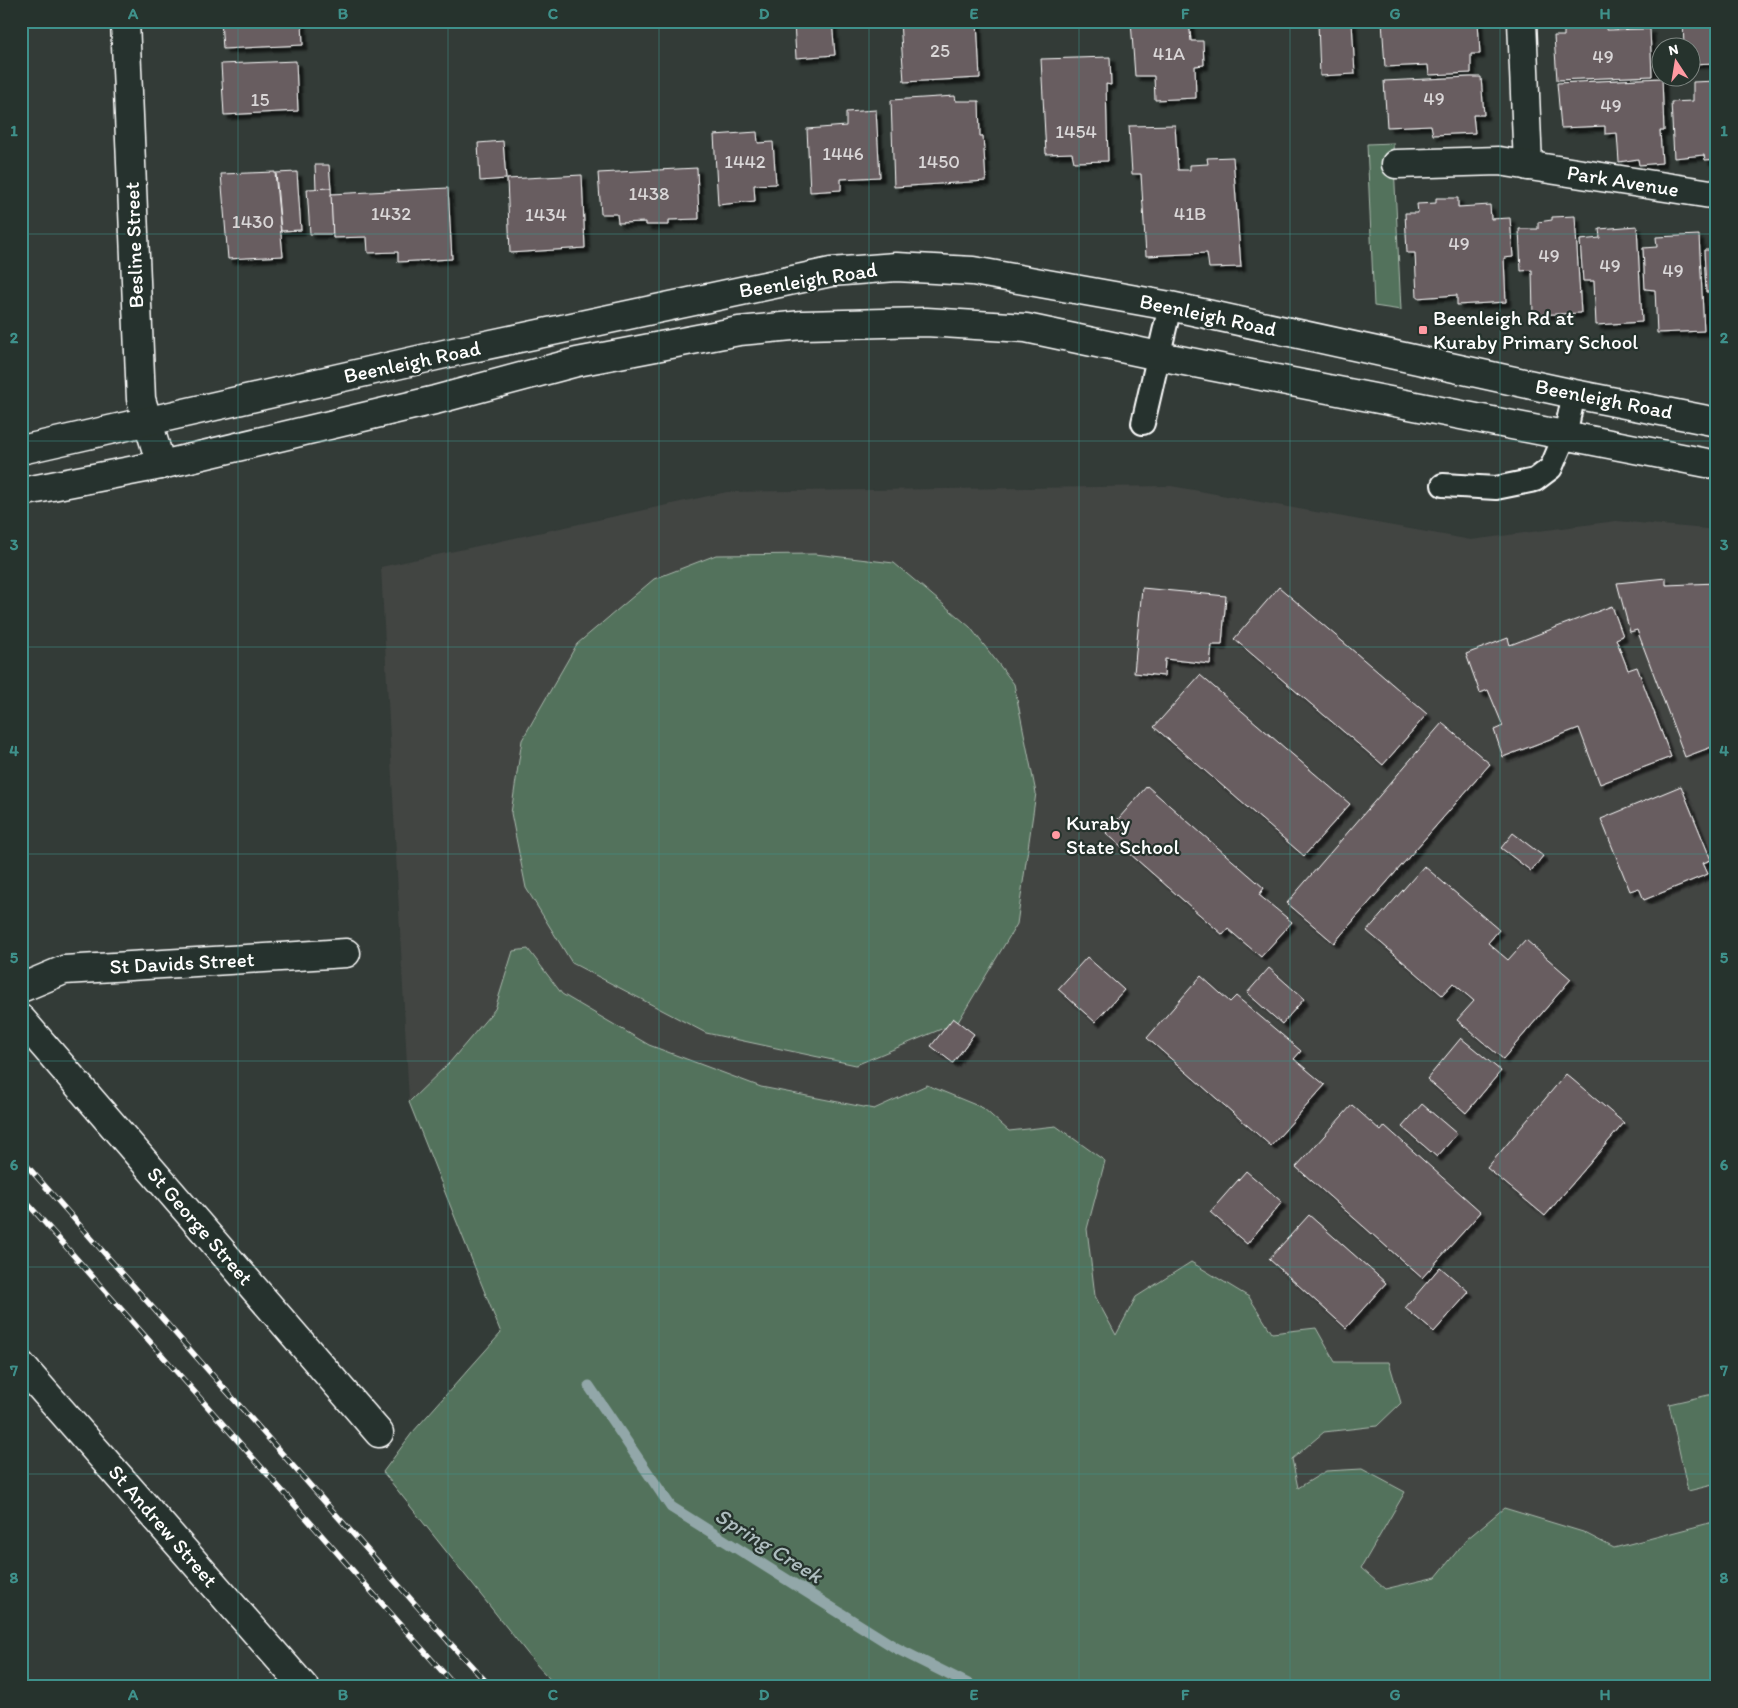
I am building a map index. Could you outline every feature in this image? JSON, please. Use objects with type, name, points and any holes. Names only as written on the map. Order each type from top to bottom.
[{"type":"main road","name":"Besline Street","points":[[124,21],[141,399],[161,465]]},
{"type":"main road","points":[[1522,21],[1528,166]]},
{"type":"main road","name":"Park Avenue","points":[[1396,164],[1498,161],[1717,195]]},
{"type":"main road","name":"Beenleigh Road","points":[[21,450],[448,353],[831,272],[896,267],[973,271],[1170,306],[1574,394],[1717,422]]},
{"type":"main road","name":"Beenleigh Road","points":[[21,492],[161,465],[435,400],[577,362],[740,331],[804,325],[926,322],[1026,328],[1717,465]]},
{"type":"main road","name":"St Davids Street","points":[[21,988],[64,970],[346,953]]},
{"type":"main road","name":"St George Street","points":[[21,1020],[380,1433]]},
{"type":"main road","name":"St Andrew Street","points":[[21,1366],[304,1687]]},
{"type":"lane","points":[[1143,423],[1170,306]]},
{"type":"lane","points":[[1443,485],[1496,488],[1534,480],[1550,468],[1566,435],[1574,394]]},
{"type":"shaded area","name":"Kuraby State School","points":[[1171,486],[1471,540],[1616,521],[1717,530],[1717,1533],[1342,1631],[641,1687],[412,1433],[501,1333],[409,1102],[381,567],[727,492]]},
{"type":"green space","points":[[1393,143],[1401,310],[1374,306],[1367,144]]},
{"type":"green space","points":[[815,554],[894,563],[970,627],[1014,684],[1036,793],[1017,924],[958,1022],[856,1065],[706,1033],[572,963],[526,888],[511,813],[522,740],[577,644],[654,579],[716,555]]},
{"type":"green space","points":[[528,949],[562,994],[649,1045],[761,1087],[874,1109],[927,1085],[983,1108],[1009,1131],[1056,1126],[1105,1161],[1087,1229],[1095,1296],[1116,1335],[1136,1297],[1191,1262],[1249,1297],[1272,1333],[1316,1328],[1335,1362],[1389,1362],[1401,1403],[1377,1426],[1324,1432],[1292,1459],[1298,1488],[1326,1471],[1362,1469],[1405,1492],[1361,1568],[1385,1589],[1436,1577],[1467,1539],[1504,1508],[1583,1532],[1614,1548],[1717,1521],[1717,1687],[557,1687],[535,1663],[383,1472],[412,1433],[501,1333],[409,1102],[450,1062],[495,1009],[513,951]]},
{"type":"green space","points":[[1717,1393],[1717,1484],[1688,1491],[1669,1404]]},
{"type":"building","points":[[221,21],[302,21],[303,45],[223,49]]},
{"type":"building","points":[[794,21],[832,21],[835,55],[796,58]]},
{"type":"building","points":[[900,21],[977,21],[980,78],[904,82]]},
{"type":"building","points":[[1131,21],[1189,21],[1191,41],[1203,41],[1204,65],[1195,66],[1196,98],[1155,100],[1154,76],[1135,76]]},
{"type":"building","points":[[1382,21],[1478,21],[1480,54],[1471,54],[1471,73],[1429,75],[1428,65],[1385,67]]},
{"type":"building","points":[[1607,21],[1607,30],[1650,29],[1650,76],[1557,80],[1554,36],[1564,36],[1564,22]]},
{"type":"building","points":[[1683,21],[1717,21],[1717,63],[1700,64],[1700,38],[1684,38]]},
{"type":"building","points":[[1352,22],[1355,74],[1320,76],[1318,23]]},
{"type":"building","points":[[1110,57],[1111,85],[1106,84],[1108,161],[1074,162],[1072,153],[1046,154],[1041,59]]},
{"type":"building","points":[[296,61],[298,111],[224,115],[221,64]]},
{"type":"building","points":[[1481,77],[1484,115],[1473,115],[1475,133],[1433,135],[1431,125],[1387,127],[1384,81]]},
{"type":"building","points":[[1650,79],[1650,88],[1662,88],[1664,131],[1660,131],[1662,163],[1639,165],[1638,159],[1619,162],[1617,133],[1605,134],[1605,126],[1561,128],[1557,83]]},
{"type":"building","points":[[1717,81],[1717,159],[1705,160],[1704,155],[1674,158],[1671,102],[1693,101],[1693,88],[1700,88],[1700,82]]},
{"type":"building","points":[[955,96],[956,101],[979,101],[980,136],[983,136],[986,181],[894,187],[891,100]]},
{"type":"building","points":[[876,110],[880,177],[841,179],[841,190],[810,192],[807,129],[846,126],[846,112]]},
{"type":"building","points":[[1175,125],[1178,170],[1190,170],[1190,165],[1208,164],[1207,158],[1233,157],[1241,267],[1209,268],[1207,253],[1146,256],[1141,174],[1132,174],[1129,126]]},
{"type":"building","points":[[757,132],[758,143],[773,142],[776,184],[754,185],[755,201],[718,205],[714,135]]},
{"type":"building","points":[[503,141],[506,179],[480,181],[478,143]]},
{"type":"building","points":[[315,165],[329,165],[331,188],[316,189]]},
{"type":"building","points":[[697,168],[699,219],[669,220],[669,225],[646,225],[646,222],[618,223],[617,214],[601,214],[598,173]]},
{"type":"building","points":[[275,172],[283,256],[228,259],[221,174]]},
{"type":"building","points":[[297,172],[301,230],[281,231],[276,173]]},
{"type":"building","points":[[582,175],[585,248],[510,253],[507,179]]},
{"type":"building","points":[[331,188],[333,234],[310,234],[307,189]]},
{"type":"building","points":[[448,188],[452,259],[398,262],[398,252],[368,253],[367,237],[333,238],[331,194]]},
{"type":"building","points":[[1436,198],[1458,198],[1458,207],[1490,205],[1491,219],[1510,218],[1513,257],[1504,258],[1506,302],[1457,305],[1457,295],[1417,298],[1415,253],[1407,253],[1405,213],[1418,213],[1417,204],[1436,203]]},
{"type":"building","points":[[1575,216],[1581,313],[1533,315],[1532,270],[1521,271],[1519,229],[1538,229],[1538,222],[1552,220],[1552,217]]},
{"type":"building","points":[[1637,226],[1642,322],[1596,325],[1594,281],[1583,281],[1580,240],[1600,238],[1599,229]]},
{"type":"building","points":[[1699,235],[1704,331],[1657,333],[1655,290],[1645,289],[1643,248],[1657,247],[1656,237]]},
{"type":"building","points":[[1704,250],[1717,250],[1717,292],[1706,292]]},
{"type":"building","points":[[1666,578],[1666,585],[1717,583],[1717,745],[1685,757],[1637,630],[1630,632],[1617,583]]},
{"type":"building","points":[[1279,587],[1427,714],[1383,765],[1234,639]]},
{"type":"building","points":[[1142,588],[1226,596],[1222,645],[1212,645],[1210,664],[1165,659],[1164,676],[1134,673]]},
{"type":"building","points":[[1612,606],[1623,636],[1616,639],[1628,670],[1637,667],[1671,757],[1600,784],[1579,728],[1503,757],[1494,730],[1503,726],[1488,690],[1480,693],[1466,654],[1508,638],[1510,645]]},
{"type":"building","points":[[1200,675],[1350,804],[1304,856],[1154,727]]},
{"type":"building","points":[[1442,723],[1490,764],[1334,943],[1287,903]]},
{"type":"building","points":[[1147,786],[1264,888],[1259,895],[1292,922],[1261,957],[1228,929],[1223,935],[1106,833]]},
{"type":"building","points":[[1681,786],[1711,860],[1703,863],[1708,874],[1644,900],[1639,888],[1630,891],[1601,819]]},
{"type":"building","points":[[1513,833],[1543,856],[1531,871],[1501,848]]},
{"type":"building","points":[[1424,866],[1499,930],[1488,943],[1508,960],[1526,940],[1571,979],[1503,1059],[1457,1020],[1474,1001],[1453,983],[1442,995],[1367,931]]},
{"type":"building","points":[[1087,957],[1124,990],[1095,1022],[1058,989]]},
{"type":"building","points":[[1269,968],[1304,999],[1282,1024],[1247,993]]},
{"type":"building","points":[[1201,976],[1230,1002],[1236,996],[1301,1051],[1294,1059],[1325,1085],[1271,1146],[1147,1038]]},
{"type":"building","points":[[953,1018],[974,1034],[953,1063],[931,1046]]},
{"type":"building","points":[[1461,1038],[1501,1071],[1466,1113],[1427,1079]]},
{"type":"building","points":[[1566,1074],[1624,1123],[1545,1216],[1487,1168]]},
{"type":"building","points":[[1422,1104],[1457,1134],[1437,1157],[1402,1127]]},
{"type":"building","points":[[1352,1105],[1381,1131],[1385,1126],[1481,1212],[1422,1278],[1296,1167]]},
{"type":"building","points":[[1246,1171],[1282,1202],[1247,1244],[1210,1212]]},
{"type":"building","points":[[1309,1215],[1386,1283],[1346,1328],[1269,1259]]},
{"type":"building","points":[[1440,1267],[1469,1292],[1434,1332],[1405,1308]]},
{"type":"waterway","name":"Spring Creek","points":[[589,1386],[671,1507],[896,1648],[974,1687]]},
{"type":"railway","points":[[21,1159],[448,1641],[491,1687]]},
{"type":"railway","points":[[21,1196],[456,1687]]},
{"type":"place","name":"Beenleigh Rd at Kuraby Primary School","points":[[1423,330]]},
{"type":"place","name":"Kuraby State School","points":[[1056,835]]}]
